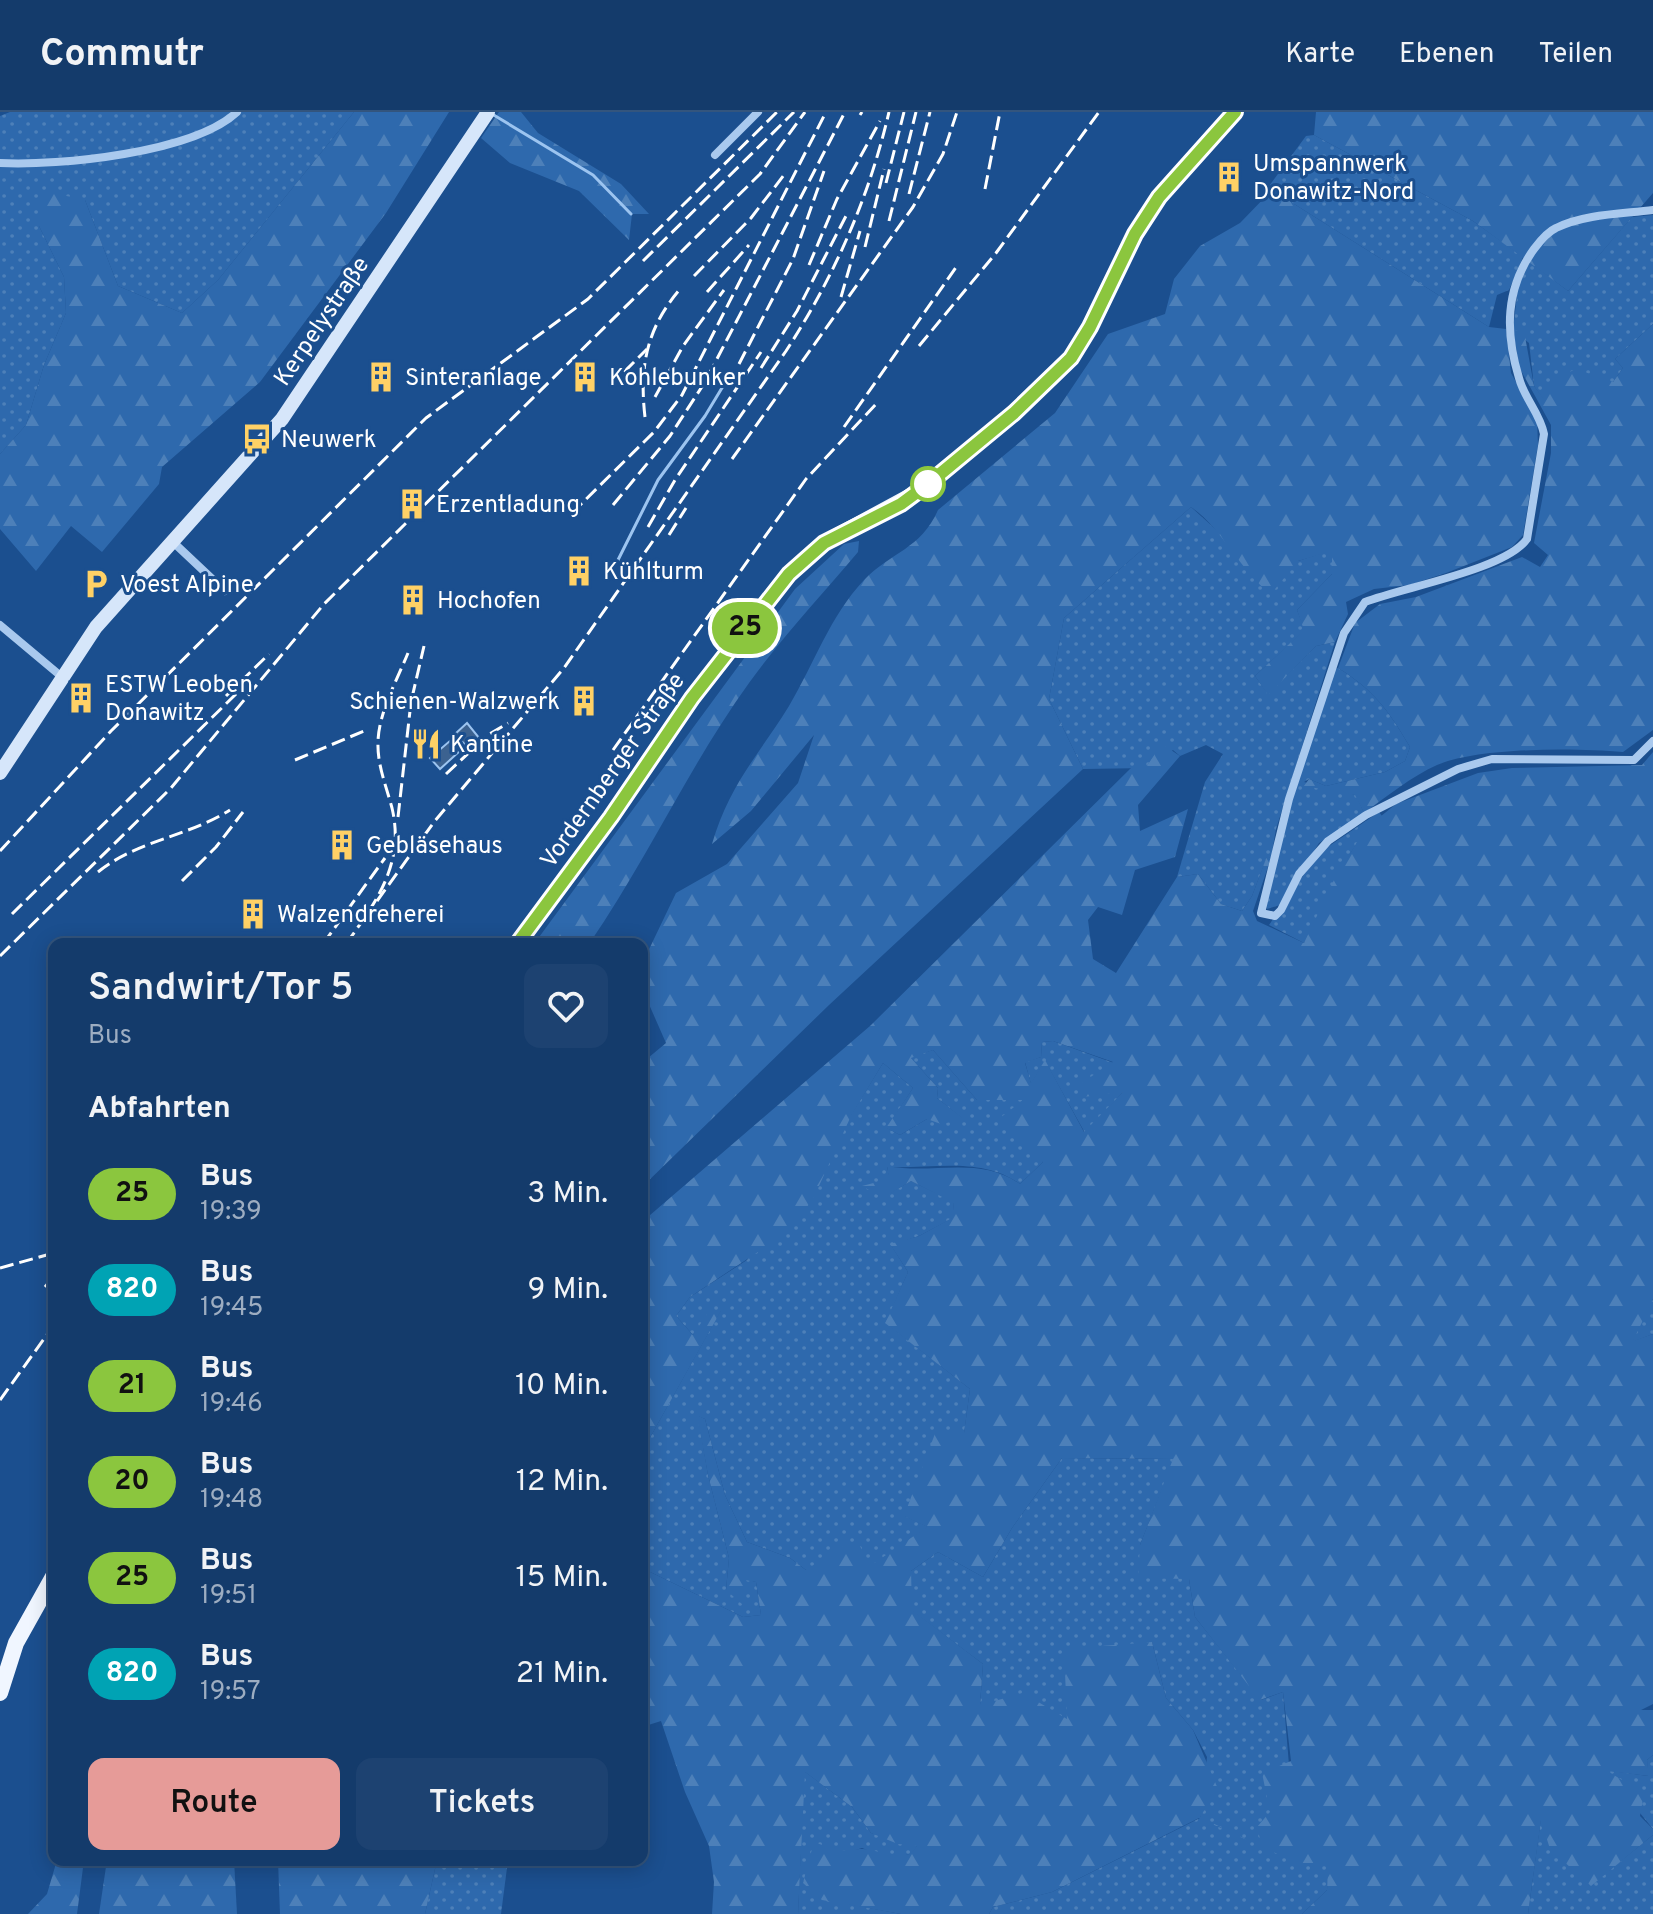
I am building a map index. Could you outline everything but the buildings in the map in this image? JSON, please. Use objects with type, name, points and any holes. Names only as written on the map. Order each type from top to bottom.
[{"type":"main road","name":"Kerpelystraße","points":[[0,773],[96,627],[282,419],[488,112]]},
{"type":"main road","name":"Vordernberger Straße","points":[[521,938],[611,817],[692,698],[789,574],[824,543],[901,504],[928,484],[1014,413],[1071,358],[1090,327],[1135,234],[1159,197],[1235,112]]},
{"type":"main road","points":[[0,1693],[16,1643],[48,1586]]},
{"type":"street","points":[[0,163],[74,164],[194,136],[237,112]]},
{"type":"street","points":[[715,155],[758,112]]},
{"type":"street","points":[[1653,210],[1578,220],[1552,229],[1525,261],[1511,297],[1512,353],[1520,384],[1541,418],[1544,434],[1527,539],[1520,549],[1469,571],[1365,602],[1354,615],[1344,633],[1289,799],[1261,913],[1275,916],[1281,910],[1309,860],[1339,832],[1458,769],[1492,759],[1634,760],[1653,741]]},
{"type":"street","points":[[173,542],[225,591]]},
{"type":"street","points":[[0,625],[62,677]]},
{"type":"green space","points":[[10,112],[354,112],[218,280],[182,313],[118,286],[85,200],[39,226],[64,277],[66,313],[44,365],[26,425],[0,454],[0,116]]},
{"type":"green space","points":[[354,112],[449,112],[386,213],[260,382],[162,467],[159,484],[102,552],[71,526],[36,571],[0,529],[0,454],[26,425],[44,365],[66,313],[64,277],[39,226],[39,190],[85,200],[118,286],[182,313],[218,280]]},
{"type":"green space","points":[[499,112],[521,112],[538,133],[621,184],[649,214],[632,214],[629,240],[579,191],[510,163],[481,138]]},
{"type":"green space","points":[[1316,112],[1653,112],[1653,193],[1568,291],[1473,221],[1314,135]]},
{"type":"green space","points":[[1314,135],[1473,221],[1523,257],[1509,290],[1497,295],[1489,327],[1272,190],[1269,186],[1306,136]]},
{"type":"green space","points":[[1272,190],[1489,327],[1506,329],[1511,373],[1537,420],[1538,445],[1523,535],[1512,547],[1446,573],[1409,585],[1374,589],[1346,602],[1348,614],[1335,642],[1316,646],[1268,695],[1255,676],[1304,630],[1297,610],[1332,574],[1332,551],[1298,561],[1271,594],[1250,574],[1203,516],[1191,507],[1064,618],[1049,699],[1083,769],[829,1005],[648,1181],[648,1058],[666,1043],[648,1002],[648,951],[676,893],[727,864],[798,783],[814,735],[751,811],[712,844],[736,788],[789,706],[841,609],[864,580],[923,533],[938,510],[1055,413],[1108,334],[1165,314],[1174,279],[1200,246],[1240,223]]},
{"type":"green space","points":[[1653,215],[1653,324],[1615,359],[1623,368],[1613,382],[1544,400],[1534,386],[1529,343],[1513,330],[1518,286],[1530,262],[1568,291],[1632,217]]},
{"type":"green space","points":[[1653,324],[1653,730],[1623,752],[1528,750],[1455,759],[1418,775],[1364,813],[1355,795],[1304,786],[1309,779],[1326,786],[1385,772],[1405,761],[1410,747],[1380,702],[1338,668],[1355,623],[1380,604],[1416,597],[1522,557],[1540,567],[1548,555],[1534,543],[1551,453],[1551,425],[1519,367],[1513,330],[1524,331],[1534,386],[1544,399],[1550,381],[1576,369],[1613,382],[1623,368],[1615,359]]},
{"type":"green space","points":[[1191,507],[1222,535],[1298,561],[1332,550],[1332,574],[1297,610],[1305,630],[1255,676],[1268,694],[1316,646],[1335,642],[1276,829],[1271,858],[1267,857],[1252,896],[1242,911],[1221,904],[1198,874],[1177,877],[1205,782],[1223,754],[1206,745],[1180,756],[1173,750],[1146,768],[1083,769],[1049,699],[1064,618]]},
{"type":"green space","points":[[859,541],[858,552],[775,649],[727,715],[593,938],[538,938],[795,589],[844,544]]},
{"type":"green space","points":[[1338,668],[1380,702],[1410,747],[1405,761],[1385,772],[1326,786],[1309,779],[1304,782],[1356,795],[1364,813],[1319,843],[1280,905],[1267,909],[1265,904],[1293,795],[1335,669]]},
{"type":"green space","points":[[1162,744],[1180,756],[1138,805],[1140,831],[1188,809],[1175,857],[1135,870],[1122,915],[1098,907],[1088,920],[1093,959],[1116,973],[1177,877],[1198,874],[1221,904],[1242,911],[1252,896],[1267,856],[1271,858],[1253,911],[1257,921],[1304,943],[1334,880],[1365,829],[1396,804],[1478,773],[1512,768],[1642,765],[1653,752],[1653,1299],[1633,1341],[1653,1334],[1653,1704],[1641,1710],[1653,1710],[1653,1755],[1647,1760],[1649,1776],[1607,1771],[1644,1793],[1640,1816],[1653,1829],[1653,1835],[1591,1886],[1550,1849],[1541,1820],[1528,1914],[1302,1914],[1327,1890],[1328,1863],[1297,1863],[1262,1847],[1257,1827],[1270,1812],[1262,1773],[1291,1761],[1283,1692],[1260,1700],[1195,1617],[1189,1579],[1138,1578],[1140,1545],[1173,1459],[1062,1458],[1012,1528],[983,1577],[938,1552],[911,1571],[912,1610],[983,1664],[980,1705],[1023,1693],[1067,1719],[1064,1649],[1152,1642],[1166,1698],[1193,1730],[1218,1789],[1200,1817],[1259,1846],[1199,1818],[1052,1892],[993,1907],[989,1914],[901,1914],[822,1900],[803,1883],[812,1849],[817,1843],[836,1850],[866,1849],[894,1855],[910,1854],[917,1846],[898,1844],[871,1833],[852,1807],[805,1772],[798,1914],[712,1914],[714,1882],[709,1846],[685,1792],[661,1721],[648,1725],[648,1571],[743,1617],[761,1615],[756,1582],[745,1580],[742,1604],[726,1590],[729,1558],[697,1415],[705,1419],[725,1495],[747,1542],[790,1558],[806,1570],[849,1542],[860,1546],[870,1566],[927,1527],[904,1516],[936,1431],[964,1433],[970,1389],[885,1323],[908,1272],[890,1244],[919,1236],[952,1218],[954,1203],[911,1181],[883,1198],[862,1186],[889,1179],[887,1166],[988,1170],[1020,1184],[1043,1162],[1000,1118],[1023,1100],[977,1100],[933,1050],[911,1058],[938,1088],[937,1098],[964,1119],[941,1124],[927,1119],[900,1135],[886,1128],[913,1088],[883,1063],[851,1116],[813,1199],[788,1232],[690,1297],[676,1316],[693,1335],[707,1314],[722,1309],[648,1441],[648,1217],[870,1026],[1131,768],[1146,767]],"holes":[[[1053,1041],[1113,1062],[1080,1084],[1083,1097],[1123,1092],[1084,1132],[1045,1060],[1031,1083],[1025,1063],[1041,1057],[1042,1042]]]},
{"type":"green space","points":[[1379,812],[1382,816],[1357,843],[1304,943],[1269,925],[1319,853]]},
{"type":"green space","points":[[1053,1041],[1114,1063],[1124,1091],[1085,1133],[1045,1061],[1031,1084],[1025,1062],[1041,1057],[1042,1042]]},
{"type":"green space","points":[[933,1050],[977,1100],[1025,1100],[1043,1162],[1020,1184],[1005,1175],[973,1167],[887,1167],[890,1179],[883,1197],[911,1181],[954,1202],[953,1218],[919,1236],[891,1245],[908,1272],[886,1323],[970,1389],[964,1434],[905,1516],[928,1527],[870,1567],[806,1570],[790,1558],[747,1542],[725,1495],[705,1419],[698,1416],[708,1475],[729,1558],[726,1590],[745,1579],[756,1582],[761,1615],[743,1617],[648,1571],[648,1441],[721,1310],[693,1335],[676,1316],[690,1297],[747,1260],[851,1115],[883,1063],[913,1088],[887,1128],[900,1135],[927,1119],[963,1119],[937,1098],[938,1088],[910,1057]]},
{"type":"green space","points":[[1653,1300],[1653,1334],[1632,1342],[1648,1303]]},
{"type":"green space","points":[[1062,1458],[1174,1459],[1140,1545],[1189,1579],[1195,1617],[1261,1700],[1283,1692],[1297,1863],[1329,1863],[1327,1890],[1302,1914],[989,1914],[993,1907],[1052,1892],[1200,1818],[1207,1757],[1193,1730],[1166,1698],[1152,1642],[1067,1719],[980,1705],[983,1664],[911,1610],[911,1571],[938,1552],[983,1577],[1012,1528]]},
{"type":"green space","points":[[1653,1755],[1653,1829],[1605,1770],[1648,1776],[1647,1760]]},
{"type":"green space","points":[[804,1771],[852,1807],[871,1833],[918,1845],[911,1854],[889,1858],[862,1848],[842,1854],[803,1882],[822,1899],[901,1914],[798,1914]]},
{"type":"green space","points":[[1541,1818],[1591,1885],[1653,1835],[1653,1914],[1528,1914]]},
{"type":"green space","points":[[55,1866],[83,1866],[77,1914],[28,1914],[47,1894]]},
{"type":"green space","points":[[106,1866],[234,1866],[237,1914],[99,1914]]},
{"type":"green space","points":[[278,1866],[436,1866],[425,1914],[280,1914]]},
{"type":"green space","points":[[436,1866],[507,1866],[501,1914],[425,1914]]},
{"type":"shaded area","points":[[467,723],[480,739],[468,748],[455,734]]},
{"type":"shaded area","points":[[451,740],[461,750],[440,769],[430,758]]},
{"type":"waterway","points":[[492,114],[593,175],[631,214]]},
{"type":"waterway","points":[[616,564],[658,480],[705,416],[731,373]]},
{"type":"railway","points":[[0,851],[111,731],[426,418],[588,299],[777,112]]},
{"type":"railway","points":[[643,261],[794,112]]},
{"type":"railway","points":[[0,956],[171,788],[324,604],[760,174],[805,112]]},
{"type":"railway","points":[[572,513],[654,432],[682,395],[826,112]]},
{"type":"railway","points":[[613,505],[670,436],[705,382],[845,112]]},
{"type":"railway","points":[[377,901],[434,822],[564,668],[786,351],[820,295],[848,236],[871,175],[889,112]]},
{"type":"railway","points":[[886,183],[904,112]]},
{"type":"railway","points":[[889,221],[916,112]]},
{"type":"railway","points":[[909,194],[930,112]]},
{"type":"railway","points":[[732,459],[913,207],[943,154],[957,112]]},
{"type":"railway","points":[[985,189],[1000,112]]},
{"type":"railway","points":[[919,346],[996,253],[1099,112]]},
{"type":"railway","points":[[809,265],[837,199],[880,121]]},
{"type":"railway","points":[[865,247],[884,169]]},
{"type":"railway","points":[[739,364],[793,259],[824,171]]},
{"type":"railway","points":[[694,276],[751,218],[784,175]]},
{"type":"railway","points":[[761,368],[797,311],[847,214]]},
{"type":"railway","points":[[841,297],[860,231]]},
{"type":"railway","points":[[707,292],[749,245]]},
{"type":"railway","points":[[844,427],[957,266]]},
{"type":"railway","points":[[645,417],[643,381],[648,348],[660,317],[681,288]]},
{"type":"railway","points":[[655,397],[683,346],[724,290]]},
{"type":"railway","points":[[610,386],[647,349]]},
{"type":"railway","points":[[648,527],[675,480],[761,352]]},
{"type":"railway","points":[[613,750],[806,479],[877,403]]},
{"type":"railway","points":[[669,535],[686,508]]},
{"type":"railway","points":[[398,817],[411,702],[424,646]]},
{"type":"railway","points":[[350,938],[378,897],[395,846],[392,808],[380,767],[378,741],[385,708],[408,653]]},
{"type":"railway","points":[[226,696],[269,654]]},
{"type":"railway","points":[[12,914],[237,693]]},
{"type":"railway","points":[[446,774],[488,735],[508,723]]},
{"type":"railway","points":[[295,760],[364,731]]},
{"type":"railway","points":[[98,872],[146,845],[197,827],[230,810]]},
{"type":"railway","points":[[182,881],[216,847],[243,812]]},
{"type":"railway","points":[[327,938],[385,858]]},
{"type":"railway","points":[[0,1268],[48,1255]]},
{"type":"railway","points":[[45,1287],[48,1283]]},
{"type":"railway","points":[[0,1400],[48,1333]]},
{"type":"bus line","name":"25","points":[[521,938],[611,817],[692,698],[789,574],[824,543],[901,504],[928,484],[1014,413],[1071,358],[1090,327],[1135,234],[1159,197],[1235,112]]},
{"type":"place","name":"Umspannwerk Donawitz-Nord","points":[[1229,177]]},
{"type":"place","name":"Sinteranlage","points":[[381,377]]},
{"type":"place","name":"Kohlebunker","points":[[585,377]]},
{"type":"place","name":"Neuwerk","points":[[257,439]]},
{"type":"place","name":"Erzentladung","points":[[412,504]]},
{"type":"place","name":"Kühlturm","points":[[579,571]]},
{"type":"place","name":"Voest Alpine","points":[[96,584]]},
{"type":"place","name":"Hochofen","points":[[413,600]]},
{"type":"place","name":"ESTW Leoben Donawitz","points":[[81,698]]},
{"type":"place","name":"Schienen-Walzwerk","points":[[584,701]]},
{"type":"place","name":"Kantine","points":[[426,744]]},
{"type":"place","name":"Gebläsehaus","points":[[342,845]]},
{"type":"place","name":"Walzendreherei","points":[[253,914]]}]
